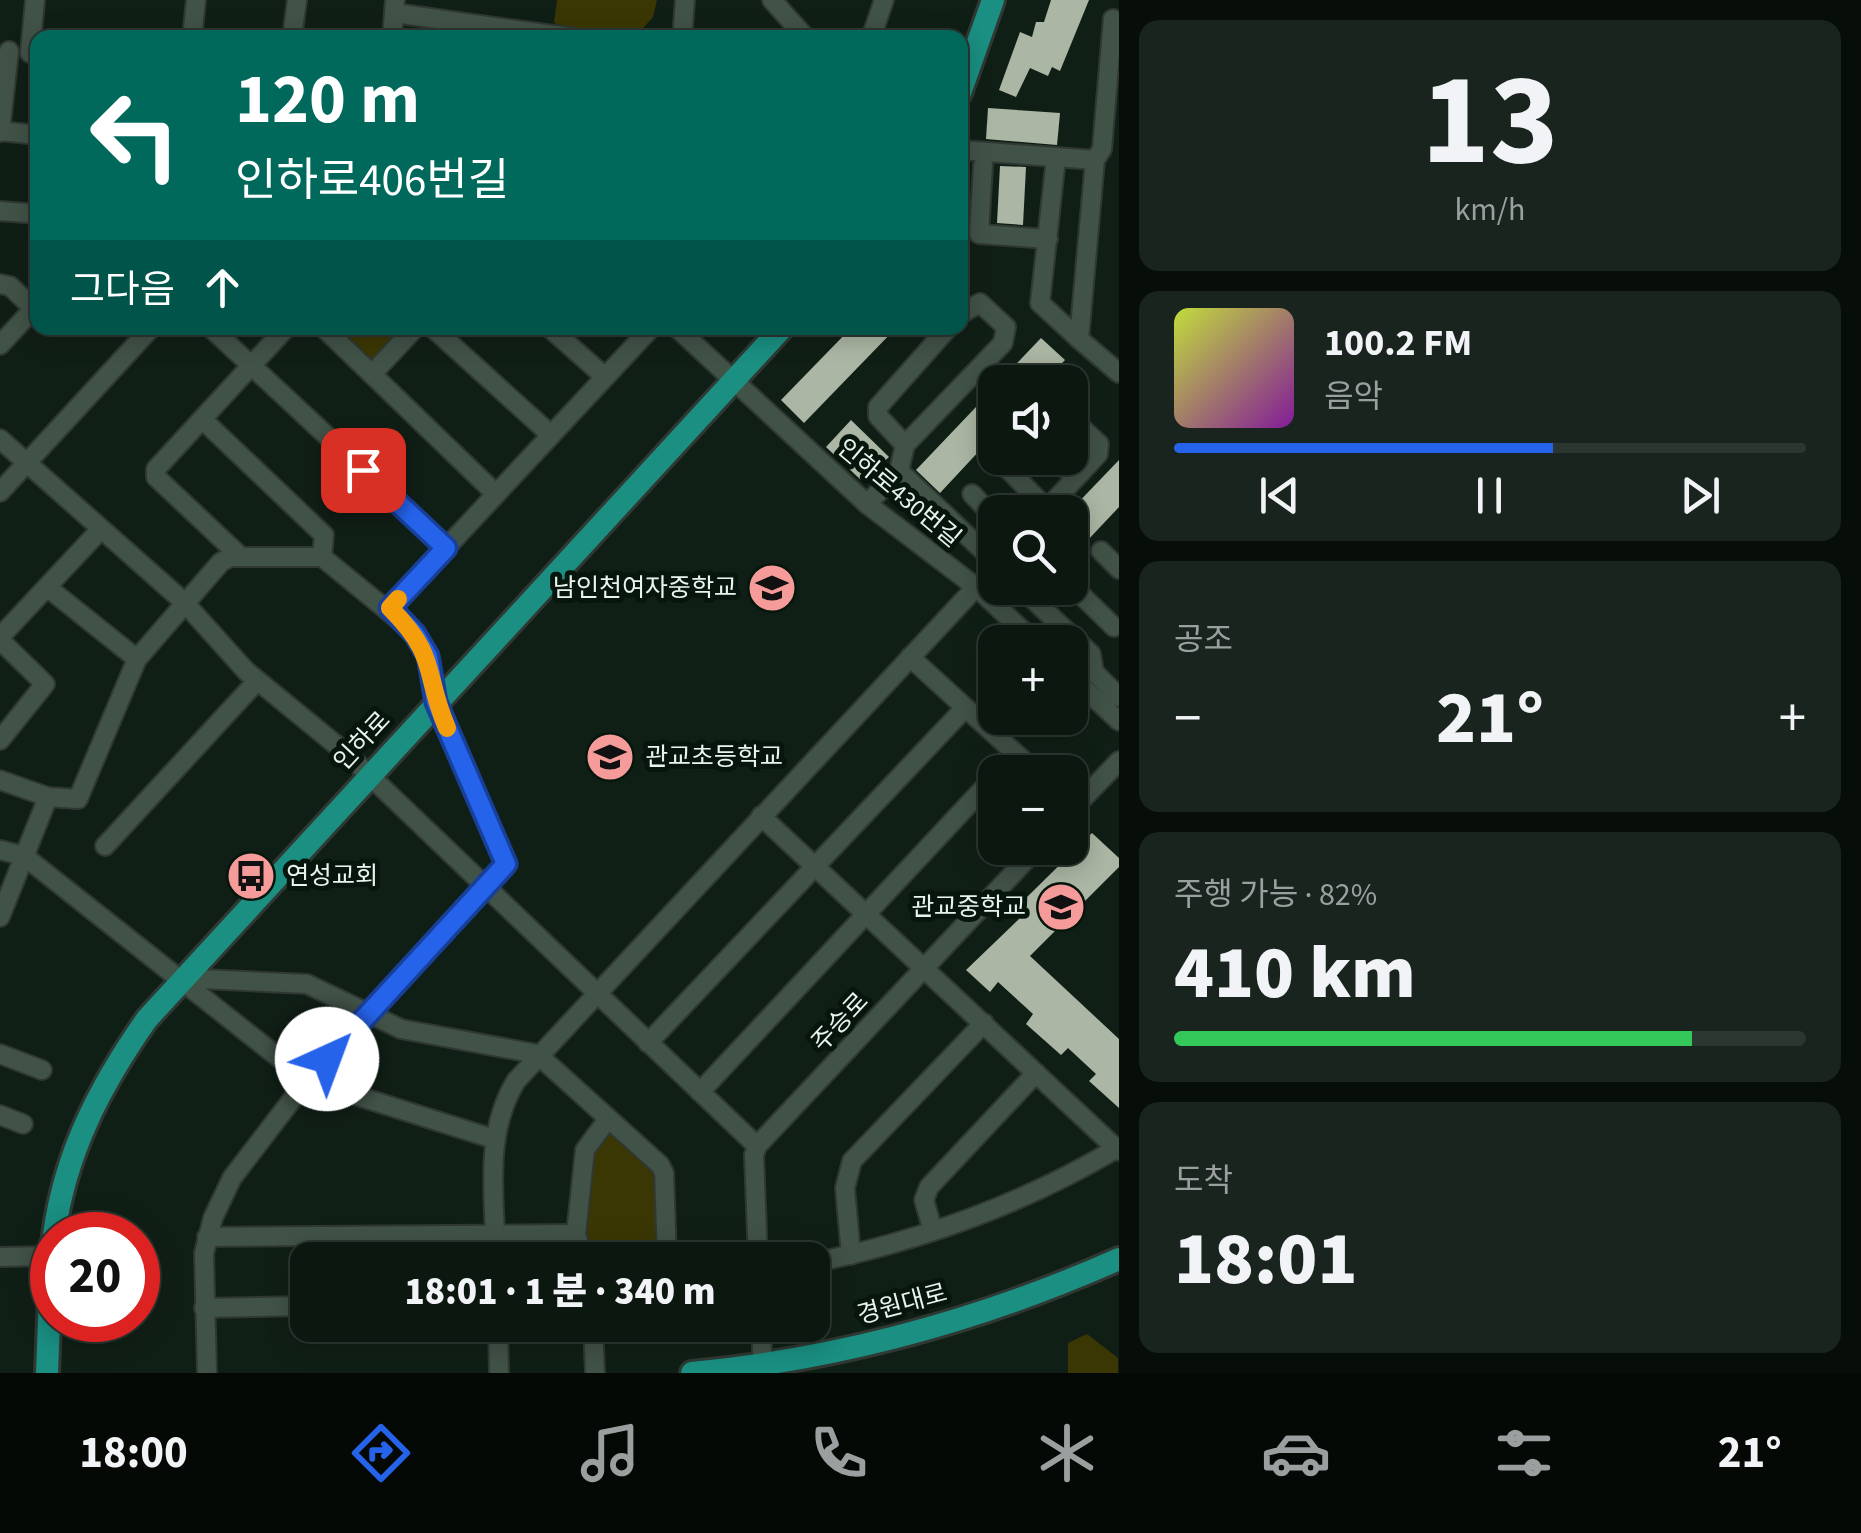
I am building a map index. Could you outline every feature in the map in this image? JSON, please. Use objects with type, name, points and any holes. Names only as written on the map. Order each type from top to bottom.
[{"type":"main road","points":[[968,70],[993,0]]},
{"type":"main road","name":"인하로","points":[[58,1212],[66,1173],[98,1094],[180,978],[775,335]]},
{"type":"main road","name":"경원대로","points":[[692,1373],[763,1370],[922,1330],[1065,1283],[1118,1259]]},
{"type":"main road","name":"인하로","points":[[48,1373],[49,1342]]},
{"type":"street","points":[[35,30],[36,0]]},
{"type":"street","points":[[193,30],[196,0]]},
{"type":"street","points":[[293,30],[297,0]]},
{"type":"street","points":[[683,30],[686,0]]},
{"type":"street","points":[[772,0],[799,30]]},
{"type":"street","points":[[874,30],[884,0]]},
{"type":"street","points":[[394,6],[530,30]]},
{"type":"street","points":[[1080,339],[1094,160],[1102,148],[1113,19]]},
{"type":"street","points":[[30,53],[4,51],[0,132],[30,134]]},
{"type":"street","points":[[968,151],[1094,160]]},
{"type":"street","points":[[1056,158],[1040,303],[1118,374]]},
{"type":"street","points":[[983,166],[978,234],[1048,239]]},
{"type":"street","points":[[0,210],[30,213]]},
{"type":"street","points":[[0,284],[10,286],[30,301]]},
{"type":"street","points":[[867,504],[899,471],[905,445],[1003,343],[1006,328],[980,303],[968,310]]},
{"type":"street","points":[[0,345],[30,312]]},
{"type":"street","points":[[0,492],[145,335]]},
{"type":"street","points":[[219,335],[446,548]]},
{"type":"street","points":[[242,558],[156,477],[156,469],[280,335]]},
{"type":"street","points":[[331,335],[496,494]]},
{"type":"street","points":[[372,374],[409,335]]},
{"type":"street","points":[[441,335],[551,435]]},
{"type":"street","points":[[558,335],[605,377]]},
{"type":"street","points":[[390,608],[644,335]]},
{"type":"street","name":"인하로430번길","points":[[684,335],[867,504],[976,587],[1017,625]]},
{"type":"street","points":[[905,445],[878,416],[878,407],[942,335]]},
{"type":"street","points":[[202,420],[324,536],[322,558]]},
{"type":"street","points":[[1088,434],[1099,444],[1098,454],[1088,465]]},
{"type":"street","points":[[0,439],[184,602],[257,681],[346,753],[757,1146],[754,1155],[757,1242]]},
{"type":"street","points":[[899,471],[978,546]]},
{"type":"street","points":[[1013,475],[1031,495]]},
{"type":"street","points":[[1073,475],[1076,478]]},
{"type":"street","points":[[1061,495],[1079,475]]},
{"type":"street","points":[[972,494],[978,500]]},
{"type":"street","points":[[0,740],[45,684],[0,639],[101,528]]},
{"type":"street","points":[[1101,552],[1118,569]]},
{"type":"street","points":[[0,780],[48,796],[78,800],[137,659],[222,562],[242,558],[322,558],[390,608],[415,634],[428,656],[436,702],[506,864],[307,1080],[232,1178],[207,1237],[204,1308],[208,1373]]},
{"type":"street","points":[[47,587],[137,659]]},
{"type":"street","points":[[496,1242],[494,1139],[505,1099],[537,1054],[976,587]]},
{"type":"street","points":[[1088,600],[1116,625],[1091,654]]},
{"type":"street","points":[[1039,605],[1091,654],[1094,672],[1118,697]]},
{"type":"street","points":[[910,657],[1015,754]]},
{"type":"street","points":[[105,846],[257,681]]},
{"type":"street","points":[[1088,692],[1118,721]]},
{"type":"street","points":[[648,1042],[965,708]]},
{"type":"street","points":[[1088,791],[1118,761]]},
{"type":"street","points":[[700,1092],[978,793]]},
{"type":"street","points":[[0,917],[48,796]]},
{"type":"street","points":[[761,816],[1118,1149],[1035,1192],[933,1231],[830,1259]]},
{"type":"street","points":[[0,850],[24,856],[307,1080],[494,1139]]},
{"type":"street","name":"주승로","points":[[757,1146],[1021,865]]},
{"type":"street","points":[[180,978],[308,984],[367,1016],[402,1029],[537,1054],[664,1173],[666,1242]]},
{"type":"street","points":[[850,1255],[845,1188],[852,1161],[984,1023]]},
{"type":"street","points":[[0,1054],[42,1070]]},
{"type":"street","points":[[933,1231],[924,1200],[929,1187],[1036,1073]]},
{"type":"street","points":[[0,1115],[23,1124]]},
{"type":"street","points":[[578,1242],[576,1234],[583,1202],[585,1150],[608,1119]]},
{"type":"street","points":[[207,1237],[576,1234]]},
{"type":"street","points":[[0,1257],[30,1250]]},
{"type":"street","points":[[204,1308],[290,1306]]},
{"type":"street","points":[[499,1342],[500,1373]]},
{"type":"street","points":[[594,1342],[595,1373]]},
{"type":"street","points":[[762,1342],[763,1370]]},
{"type":"shaded area","points":[[557,0],[657,0],[653,17],[641,30],[574,30],[554,23]]},
{"type":"shaded area","points":[[344,335],[399,335],[373,362]]},
{"type":"shaded area","points":[[612,1128],[659,1176],[661,1242],[583,1242],[580,1235],[590,1207],[591,1158]]},
{"type":"shaded area","points":[[1087,1334],[1118,1358],[1118,1373],[1068,1373],[1068,1343]]},
{"type":"building","points":[[1051,0],[1089,0],[1060,71],[1052,67],[1048,76],[1030,68],[1016,97],[999,90],[1020,32],[1032,37],[1036,22],[1044,22]]},
{"type":"building","points":[[988,108],[1060,113],[1057,145],[986,139]]},
{"type":"building","points":[[1000,166],[1026,167],[1023,225],[997,223]]},
{"type":"building","points":[[844,335],[889,335],[804,423],[781,400]]},
{"type":"building","points":[[1041,338],[1065,360],[1060,365],[1015,365]]},
{"type":"building","points":[[978,405],[978,452],[940,493],[916,470]]},
{"type":"building","points":[[851,420],[889,457],[862,481],[826,447]]},
{"type":"building","points":[[1119,460],[1119,507],[1088,540],[1085,495]]},
{"type":"building","points":[[1092,833],[1119,858],[1119,867],[1030,956],[1119,1039],[1119,1108],[1089,1081],[1096,1074],[1068,1048],[1061,1055],[1026,1024],[1033,1014],[998,982],[990,992],[966,970],[1019,919],[1014,915],[1025,899],[1060,865],[1088,865],[1088,837]]},
{"type":"slow traffic","points":[[398,599],[390,608],[415,634],[428,656],[436,702],[447,728]]},
{"type":"place","name":"남인천여자중학교","points":[[772,588]]},
{"type":"place","name":"관교초등학교","points":[[610,757]]},
{"type":"place","name":"연성교회","points":[[251,876]]},
{"type":"place","name":"관교중학교","points":[[1061,907]]},
{"type":"route","points":[[327,1059],[506,864],[436,702],[428,656],[415,634],[390,608],[446,548],[363,470]]}]
